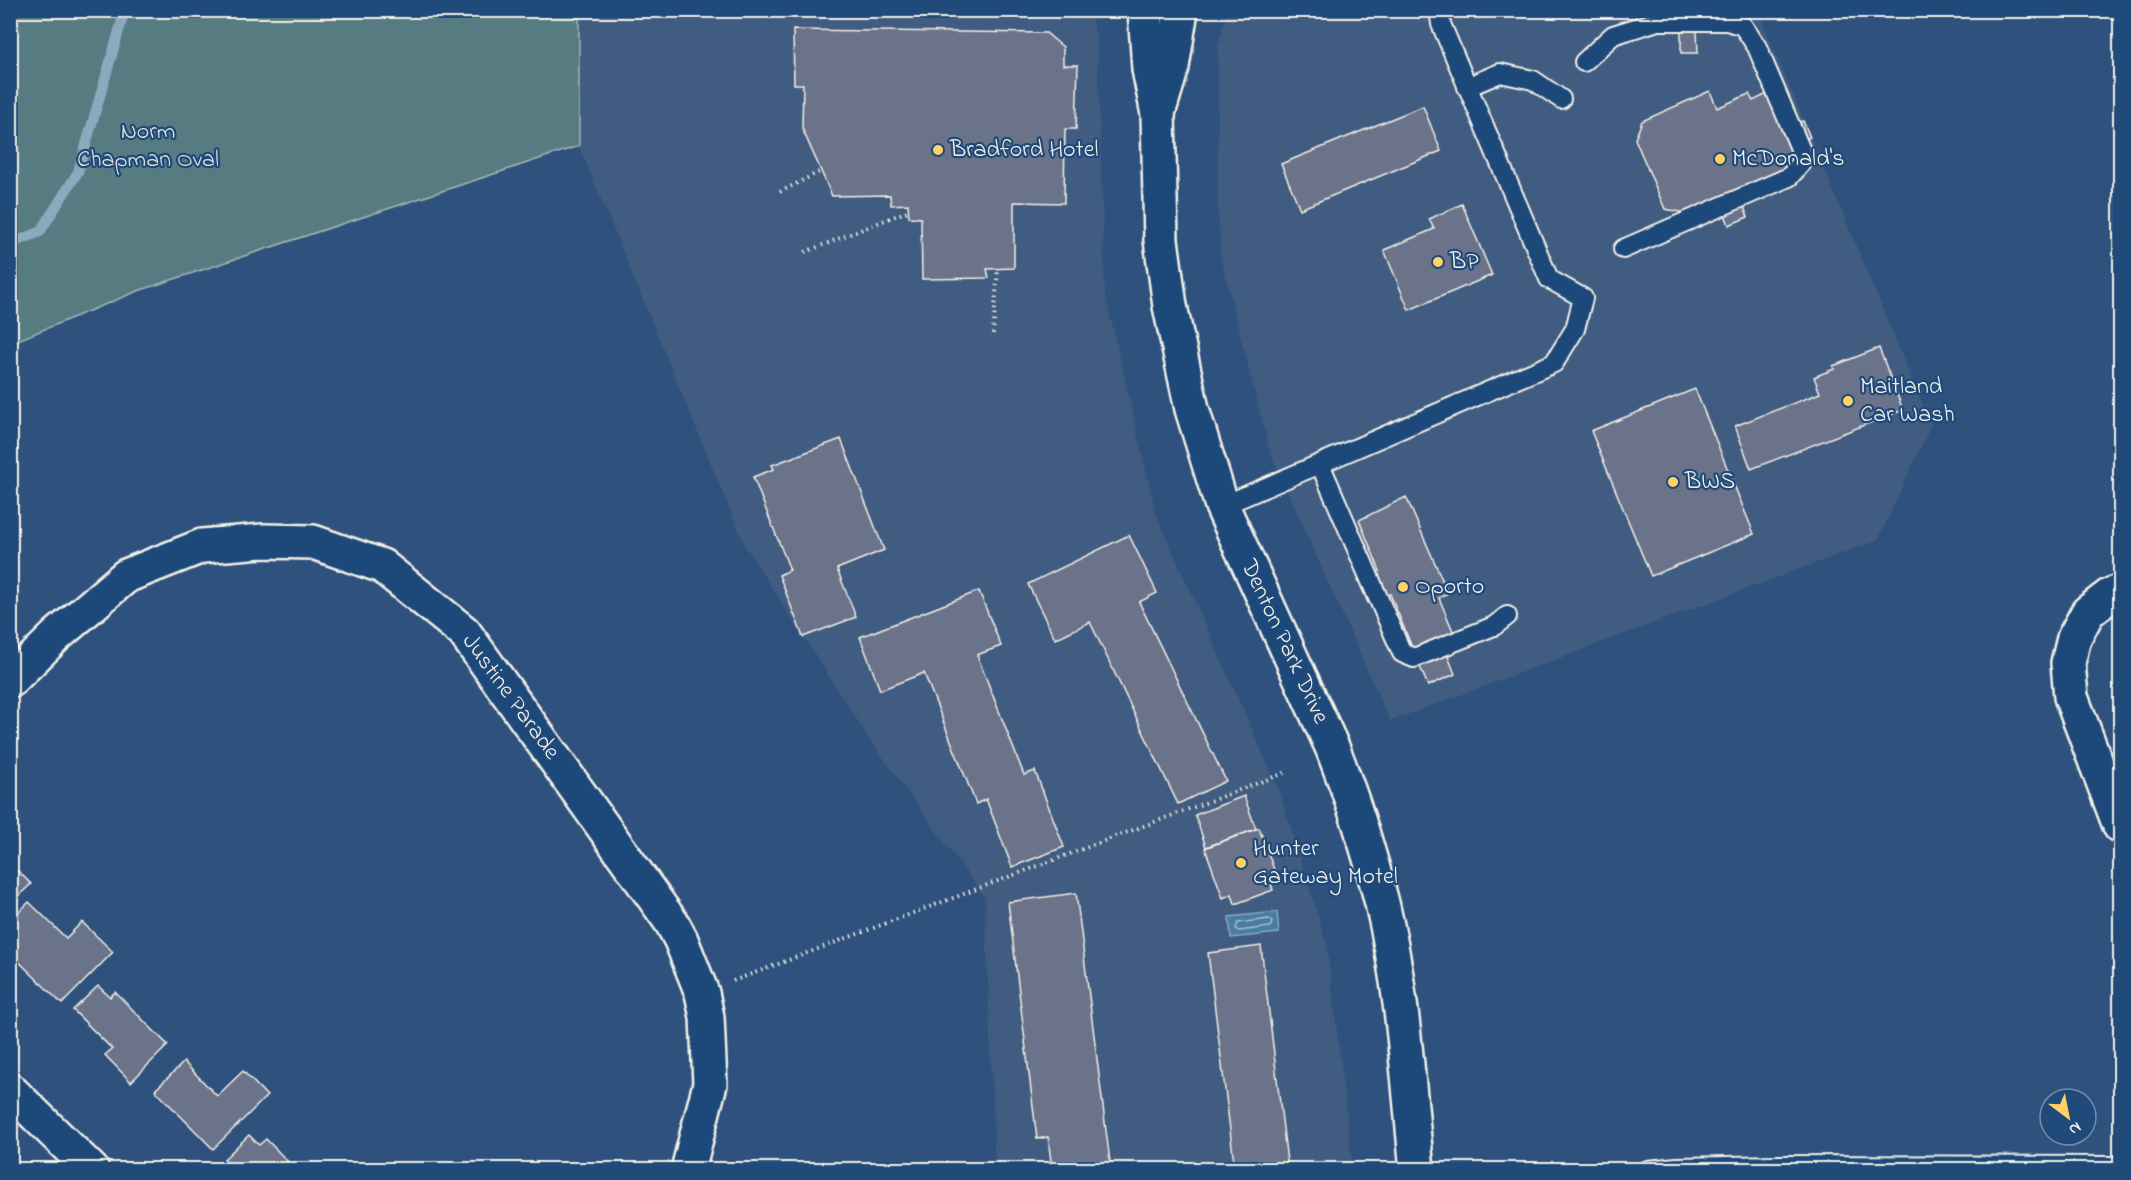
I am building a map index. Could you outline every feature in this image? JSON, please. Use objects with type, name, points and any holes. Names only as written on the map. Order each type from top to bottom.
[{"type":"street","name":"Denton Park Drive","points":[[1145,10],[1149,69],[1158,114],[1161,240],[1170,306],[1192,410],[1222,506],[1332,747],[1347,783],[1363,836],[1382,904],[1395,972],[1417,1170]]},
{"type":"street","name":"Denton Park Drive","points":[[1158,114],[1172,67],[1180,10]]},
{"type":"street","name":"Justine Parade","points":[[10,681],[56,636],[126,576],[202,546],[263,541],[313,542],[381,566],[465,632],[672,923],[681,940],[702,993],[707,1017],[710,1084],[688,1170]]},
{"type":"street","points":[[2121,591],[2109,596],[2088,612],[2074,638],[2068,663],[2070,697],[2121,826]]},
{"type":"street","points":[[10,1090],[92,1170]]},
{"type":"lane","points":[[1222,506],[1554,363],[1575,329],[1583,298],[1549,279],[1441,24],[1439,10]]},
{"type":"lane","points":[[1584,62],[1613,35],[1658,21],[1727,21],[1743,26],[1757,46],[1802,153],[1800,165],[1789,177],[1623,249]]},
{"type":"lane","points":[[1467,87],[1500,73],[1533,80],[1561,99]]},
{"type":"lane","points":[[1320,464],[1402,653],[1414,658],[1494,626],[1507,616]]},
{"type":"lane","points":[[1648,1170],[1677,1167],[1778,1165],[2121,1166]]},
{"type":"path","points":[[780,192],[821,171]]},
{"type":"path","points":[[805,252],[908,211]]},
{"type":"path","points":[[993,334],[998,268]]},
{"type":"path","points":[[702,993],[1287,772]]},
{"type":"shaded area","points":[[579,11],[1090,11],[1097,42],[1105,294],[1156,514],[1279,790],[1327,945],[1353,1169],[995,1169],[985,898],[868,737],[745,546],[579,146]]},
{"type":"shaded area","points":[[1227,11],[1758,11],[1931,425],[1878,540],[1390,721],[1270,452],[1221,259],[1218,209],[1218,47]]},
{"type":"green space","name":"Norm Chapman Oval","points":[[11,10],[579,11],[579,146],[138,291],[11,343]]},
{"type":"water","points":[[1277,912],[1279,933],[1231,938],[1229,917]]},
{"type":"building","points":[[1681,10],[1696,10],[1698,53],[1681,53]]},
{"type":"building","name":"Bradford Hotel","points":[[793,30],[1046,33],[1063,47],[1063,65],[1078,65],[1076,129],[1065,129],[1064,203],[1014,202],[1014,268],[987,269],[989,278],[922,279],[921,218],[909,217],[908,204],[891,205],[890,195],[832,196],[802,128],[803,84],[794,84]]},
{"type":"building","name":"McDonald's","points":[[1710,91],[1717,108],[1749,94],[1753,101],[1769,93],[1784,129],[1803,121],[1810,137],[1790,146],[1801,171],[1740,197],[1748,217],[1729,225],[1721,204],[1696,215],[1665,209],[1635,139],[1642,121]]},
{"type":"building","points":[[1423,106],[1441,151],[1300,209],[1281,164]]},
{"type":"building","name":"BP","points":[[1462,204],[1492,275],[1409,310],[1384,250],[1434,229],[1429,219]]},
{"type":"building","name":"Maitland Car Wash","points":[[1879,348],[1903,410],[1751,469],[1735,426],[1820,393],[1814,377],[1834,369],[1833,366]]},
{"type":"building","name":"BWS","points":[[1695,389],[1754,534],[1651,576],[1591,431]]},
{"type":"building","points":[[841,439],[884,550],[837,569],[856,617],[803,637],[779,575],[790,570],[753,477],[774,469],[772,465]]},
{"type":"building","name":"Oporto","points":[[1406,497],[1448,593],[1439,598],[1459,645],[1446,651],[1455,674],[1428,686],[1390,594],[1368,603],[1358,580],[1380,571],[1359,520]]},
{"type":"building","points":[[1129,535],[1157,593],[1139,602],[1226,781],[1178,804],[1090,622],[1055,639],[1028,584]]},
{"type":"building","points":[[979,591],[1001,646],[977,655],[1024,775],[1035,771],[1064,847],[1012,867],[986,799],[976,804],[924,673],[880,690],[860,637]]},
{"type":"building","points":[[1244,796],[1256,829],[1206,847],[1195,815]]},
{"type":"building","name":"Hunter Gateway Motel","points":[[1259,828],[1277,878],[1270,880],[1273,890],[1235,904],[1232,894],[1223,898],[1205,848]]},
{"type":"building","points":[[10,863],[31,884],[10,904]]},
{"type":"building","points":[[1076,893],[1111,1170],[1052,1170],[1048,1137],[1037,1139],[1008,902]]},
{"type":"building","points":[[29,902],[66,938],[82,922],[113,952],[62,1004],[10,953],[10,921]]},
{"type":"building","points":[[1261,946],[1288,1170],[1235,1170],[1208,953]]},
{"type":"building","points":[[98,986],[110,997],[115,992],[168,1045],[131,1082],[105,1055],[112,1049],[73,1010]]},
{"type":"building","points":[[184,1062],[217,1096],[243,1071],[267,1096],[213,1149],[155,1090]]},
{"type":"building","points":[[249,1135],[259,1145],[266,1139],[296,1170],[235,1170],[224,1159]]},
{"type":"waterway","points":[[10,244],[40,232],[78,172],[125,10]]},
{"type":"place","name":"Bradford Hotel","points":[[938,150]]},
{"type":"place","name":"McDonald's","points":[[1720,159]]},
{"type":"place","name":"BP","points":[[1438,262]]},
{"type":"place","name":"Maitland Car Wash","points":[[1848,401]]},
{"type":"place","name":"BWS","points":[[1673,482]]},
{"type":"place","name":"Oporto","points":[[1403,587]]},
{"type":"place","name":"Hunter Gateway Motel","points":[[1241,863]]}]
